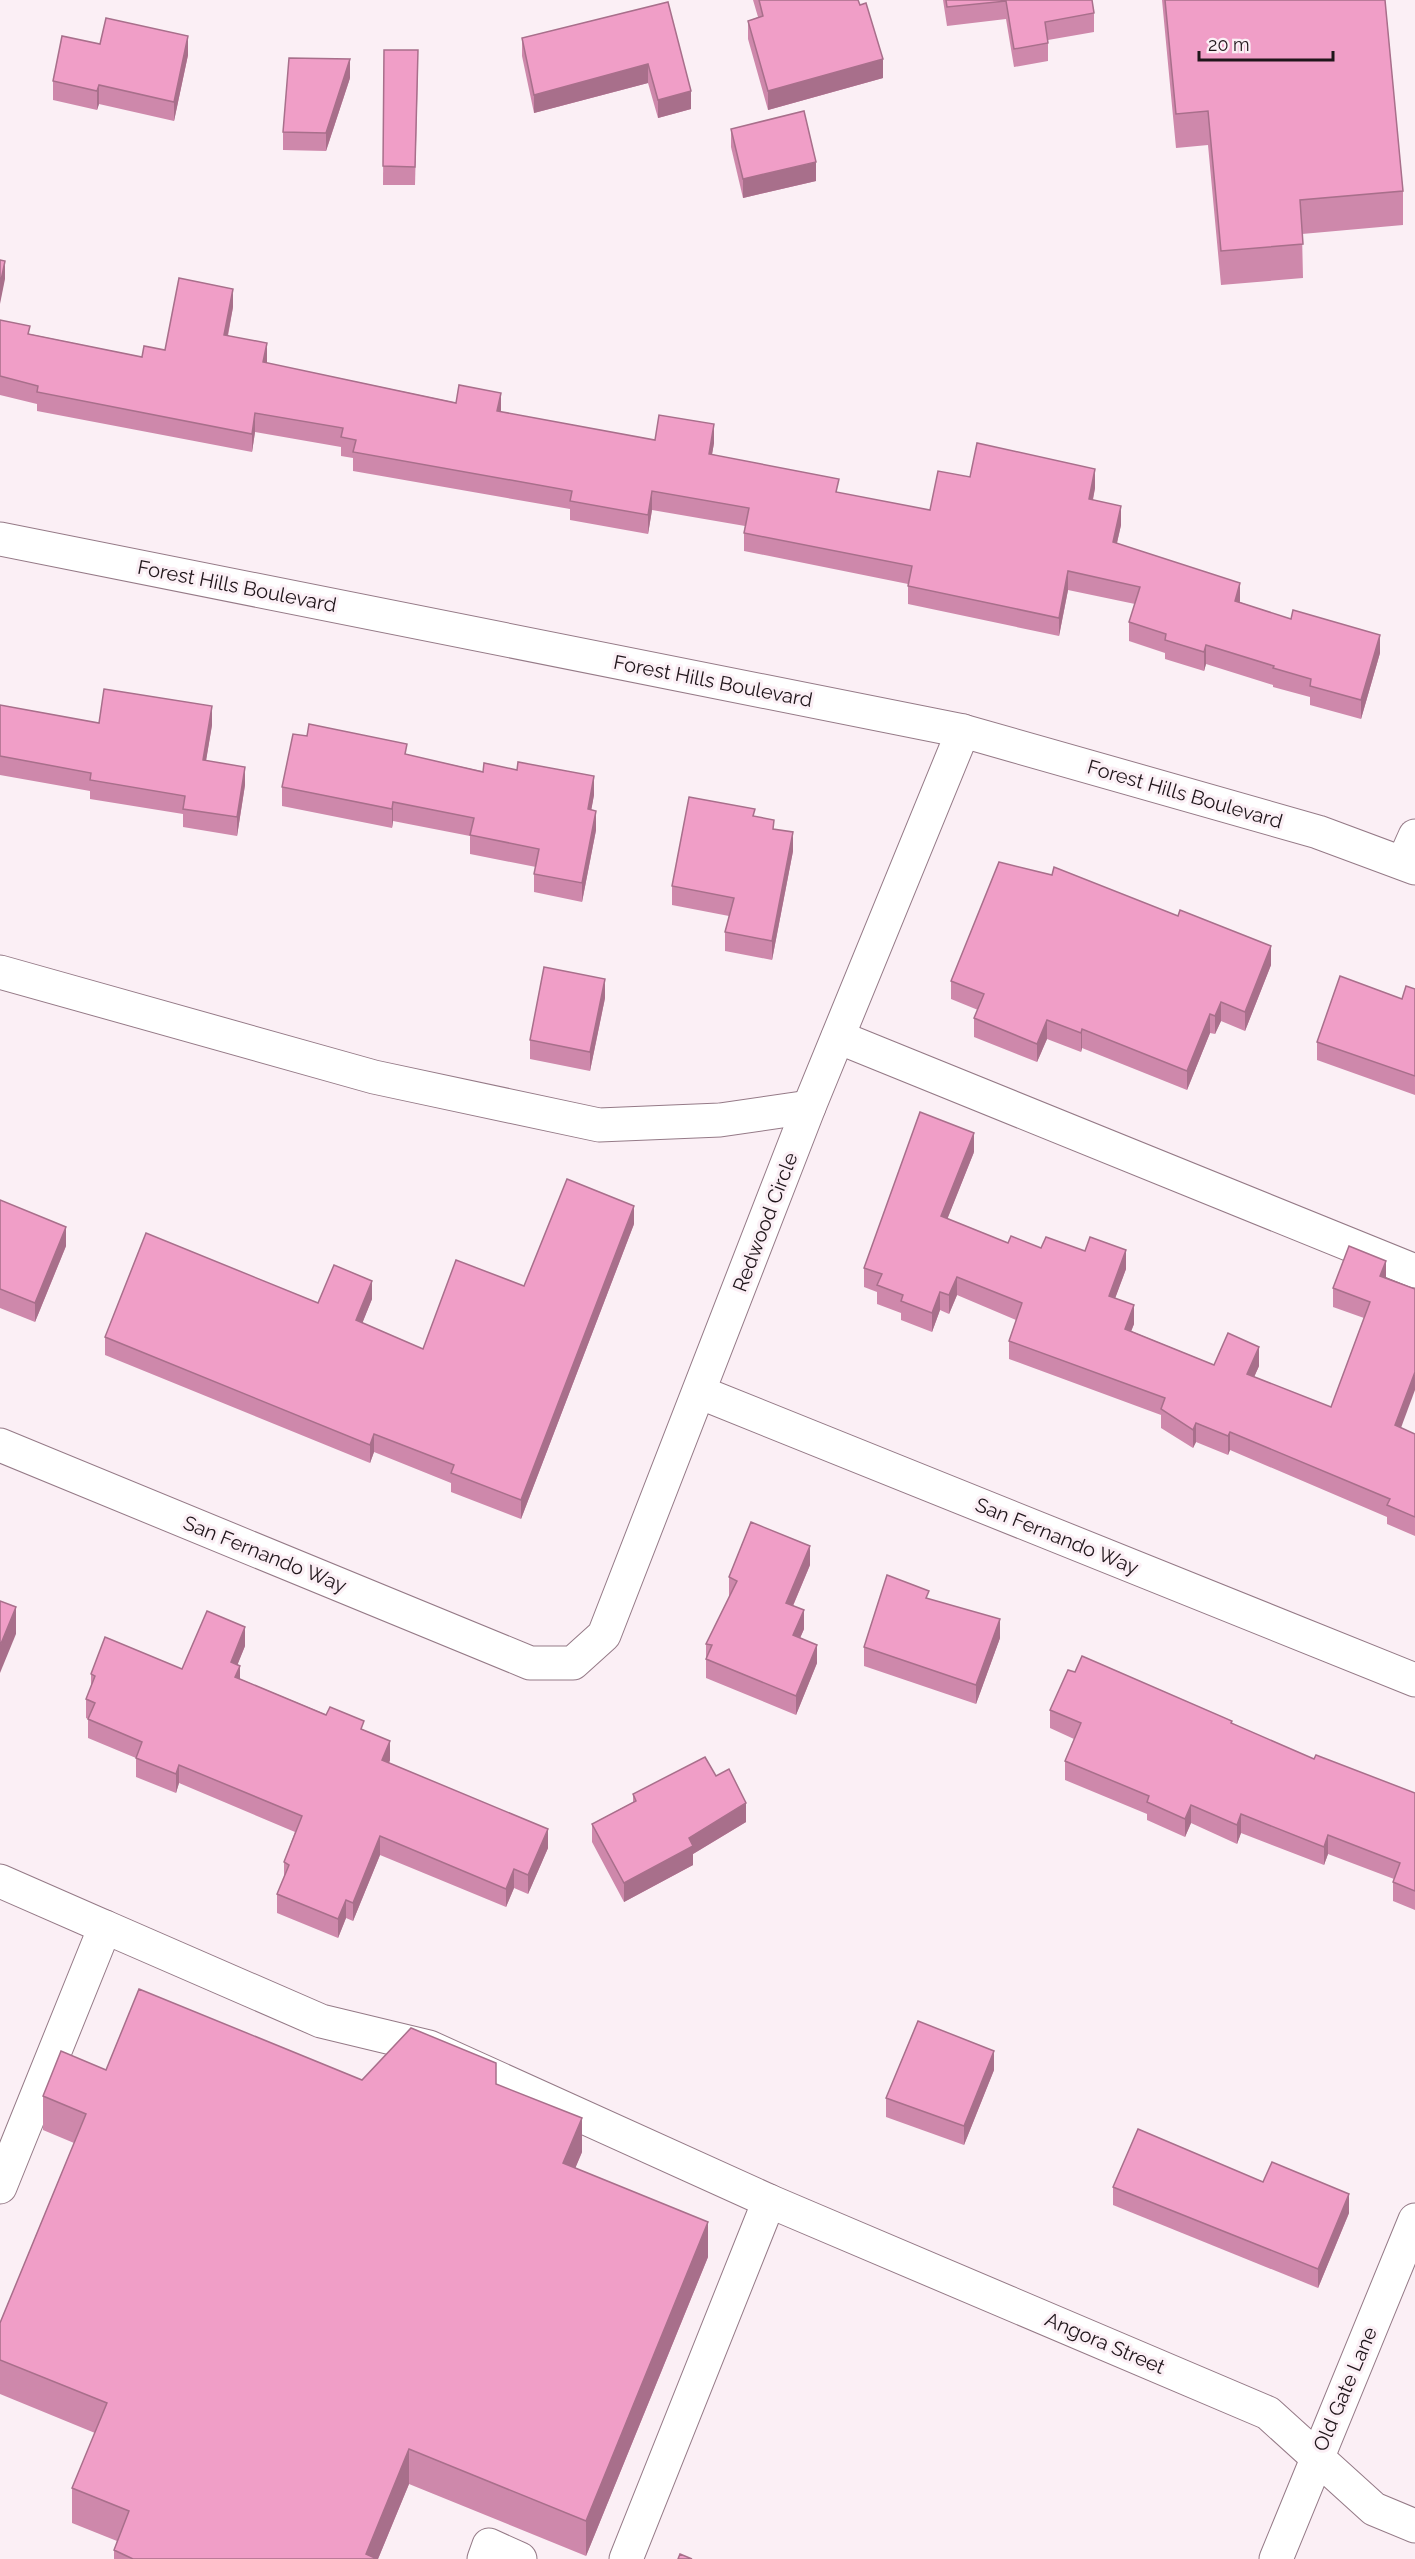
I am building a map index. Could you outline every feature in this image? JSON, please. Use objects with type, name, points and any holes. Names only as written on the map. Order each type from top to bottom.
[{"type":"street","name":"Forest Hills Boulevard","points":[[0,538],[963,731],[1318,832],[1411,856]]},
{"type":"street","name":"Redwood Circle","points":[[530,1663],[573,1663],[604,1635],[809,1107],[963,731]]},
{"type":"street","points":[[0,972],[374,1077],[599,1125],[720,1120],[809,1107]]},
{"type":"street","points":[[838,1037],[1415,1271]]},
{"type":"street","name":"San Fernando Way","points":[[699,1392],[1415,1680]]},
{"type":"street","name":"San Fernando Way","points":[[0,1445],[530,1663]]},
{"type":"street","name":"Angora Street","points":[[0,1881],[321,2021],[429,2047],[769,2201],[1268,2413],[1374,2509],[1415,2526]]},
{"type":"street","points":[[0,2187],[105,1927]]},
{"type":"street","points":[[630,2558],[769,2201]]},
{"type":"street","name":"Old Gate Lane","points":[[1276,2559],[1415,2220]]},
{"type":"street","points":[[484,2559],[489,2545],[520,2559]]},
{"type":"building","points":[[759,0],[858,0],[860,5],[866,3],[883,59],[768,91],[748,21],[763,16]]},
{"type":"building","points":[[946,0],[1092,0],[1094,13],[1045,22],[1048,43],[1014,49],[1006,1],[947,7]]},
{"type":"building","points":[[1165,0],[1385,0],[1403,191],[1300,200],[1303,244],[1221,251],[1208,111],[1176,114]]},
{"type":"building","points":[[668,2],[691,91],[658,100],[648,64],[534,95],[522,38]]},
{"type":"building","points":[[106,18],[188,36],[174,102],[99,85],[97,91],[53,81],[62,36],[100,44]]},
{"type":"building","points":[[384,50],[418,50],[415,167],[383,166]]},
{"type":"building","points":[[289,58],[350,59],[326,133],[283,132]]},
{"type":"building","points":[[804,111],[816,162],[743,179],[731,129]]},
{"type":"building","points":[[0,260],[5,261],[0,285]]},
{"type":"building","points":[[179,278],[233,289],[224,335],[267,343],[263,362],[456,403],[459,385],[501,393],[497,411],[655,440],[659,415],[714,424],[709,454],[839,479],[836,492],[930,510],[938,471],[970,477],[977,443],[1095,469],[1089,499],[1121,506],[1113,542],[1240,583],[1235,601],[1291,619],[1293,610],[1380,635],[1361,700],[1310,686],[1311,679],[1206,645],[1204,652],[1165,640],[1166,634],[1129,622],[1140,587],[1068,571],[1059,618],[908,586],[912,566],[744,533],[749,508],[652,491],[648,515],[570,501],[572,491],[353,452],[356,440],[341,437],[343,428],[255,413],[252,434],[37,392],[38,386],[0,376],[0,320],[30,326],[28,334],[142,357],[144,346],[165,350]]},
{"type":"building","points":[[104,689],[212,706],[203,760],[245,767],[237,817],[183,809],[185,796],[90,780],[91,773],[0,756],[0,705],[99,723]]},
{"type":"building","points":[[309,724],[407,744],[405,754],[483,772],[484,763],[517,770],[518,762],[594,776],[588,809],[596,811],[582,883],[534,874],[539,849],[470,835],[474,818],[393,802],[392,809],[282,787],[293,734],[307,736]]},
{"type":"building","points":[[689,797],[755,809],[753,816],[774,820],[773,829],[793,832],[772,941],[725,932],[734,898],[672,886]]},
{"type":"building","points":[[999,862],[1052,875],[1054,867],[1178,916],[1180,910],[1271,946],[1245,1012],[1221,1002],[1215,1016],[1210,1014],[1187,1071],[1082,1029],[1081,1033],[1047,1020],[1037,1044],[974,1018],[984,994],[951,981]]},
{"type":"building","points":[[544,967],[605,979],[590,1052],[530,1040]]},
{"type":"building","points":[[1340,976],[1402,999],[1406,986],[1415,989],[1415,1076],[1317,1042]]},
{"type":"building","points":[[920,1112],[974,1133],[941,1216],[1008,1243],[1011,1236],[1041,1248],[1046,1237],[1085,1251],[1090,1237],[1126,1250],[1109,1296],[1134,1305],[1125,1329],[1214,1365],[1228,1333],[1259,1347],[1247,1374],[1331,1407],[1370,1302],[1333,1288],[1349,1246],[1386,1261],[1380,1276],[1415,1289],[1415,1372],[1395,1425],[1415,1434],[1415,1517],[1387,1505],[1390,1499],[1230,1432],[1228,1436],[1196,1423],[1193,1430],[1161,1409],[1165,1398],[1009,1341],[1022,1303],[957,1277],[949,1295],[940,1292],[932,1313],[901,1301],[903,1295],[877,1285],[882,1274],[864,1268]]},
{"type":"building","points":[[567,1179],[634,1206],[521,1500],[451,1473],[454,1465],[374,1434],[370,1445],[105,1337],[146,1233],[318,1303],[334,1265],[372,1281],[356,1320],[423,1349],[456,1260],[524,1286]]},
{"type":"building","points":[[0,1200],[66,1227],[35,1303],[0,1289]]},
{"type":"building","points":[[751,1522],[810,1546],[786,1603],[804,1610],[793,1635],[817,1645],[796,1696],[706,1659],[712,1645],[706,1644],[737,1581],[729,1577]]},
{"type":"building","points":[[887,1575],[929,1591],[926,1598],[1000,1619],[976,1685],[864,1647]]},
{"type":"building","points":[[0,1601],[16,1607],[0,1646]]},
{"type":"building","points":[[207,1611],[245,1627],[231,1662],[240,1666],[235,1677],[326,1715],[330,1707],[364,1721],[361,1729],[390,1741],[382,1760],[548,1829],[528,1875],[514,1869],[506,1889],[380,1836],[353,1903],[346,1900],[338,1919],[277,1894],[289,1865],[284,1862],[302,1816],[179,1765],[176,1774],[136,1758],[142,1742],[88,1719],[95,1703],[86,1699],[95,1676],[91,1674],[105,1637],[182,1669]]},
{"type":"building","points":[[1082,1656],[1314,1759],[1316,1755],[1415,1793],[1415,1891],[1393,1882],[1400,1863],[1328,1835],[1324,1847],[1241,1814],[1237,1825],[1191,1805],[1185,1819],[1147,1802],[1149,1796],[1065,1761],[1081,1723],[1050,1710],[1068,1670],[1075,1672]]},
{"type":"building","points":[[705,1757],[716,1776],[729,1769],[746,1803],[689,1838],[693,1846],[624,1883],[592,1824],[636,1801],[633,1794]]},
{"type":"building","points":[[139,1989],[362,2080],[411,2028],[496,2063],[496,2084],[582,2118],[563,2163],[708,2222],[586,2521],[409,2449],[366,2554],[377,2559],[133,2559],[114,2550],[129,2511],[72,2488],[107,2403],[0,2360],[0,2323],[86,2114],[43,2096],[61,2051],[106,2070]]},
{"type":"building","points":[[918,2021],[994,2051],[964,2126],[886,2098]]},
{"type":"building","points":[[1138,2129],[1263,2182],[1272,2162],[1349,2194],[1318,2269],[1113,2187]]},
{"type":"building","points":[[680,2554],[692,2559],[678,2559]]}]
